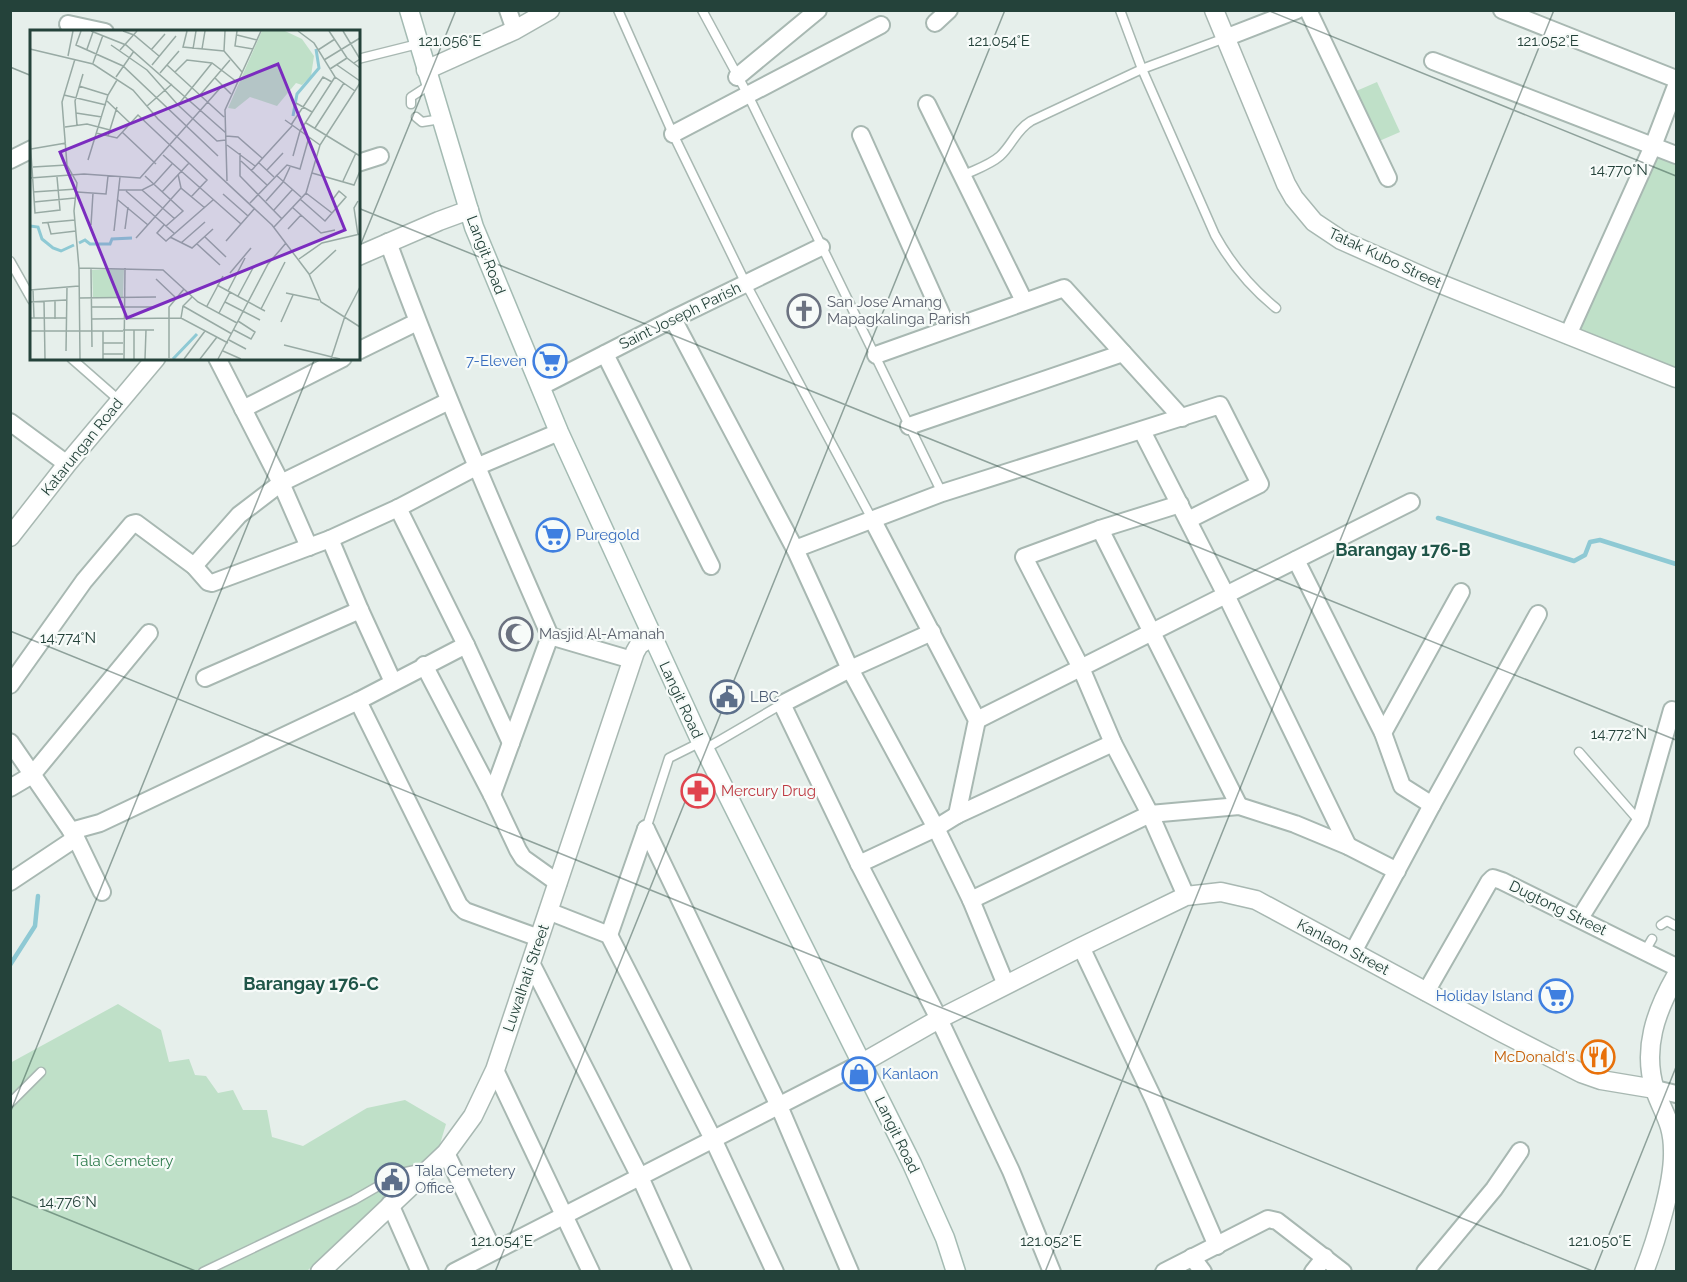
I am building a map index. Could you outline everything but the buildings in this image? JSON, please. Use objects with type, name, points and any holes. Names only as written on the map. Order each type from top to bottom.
[{"type":"street","name":"Langit Road","points":[[409,10],[469,210],[559,432],[651,637],[703,745],[912,1164],[945,1238],[956,1272]]},
{"type":"street","points":[[508,10],[515,30]]},
{"type":"street","points":[[429,77],[550,10]]},
{"type":"street","points":[[737,77],[818,10]]},
{"type":"street","points":[[935,23],[950,10]]},
{"type":"street","name":"Tatak Kubo Street","points":[[1214,10],[1286,183],[1294,198],[1314,222],[1327,232],[1359,249],[1677,378]]},
{"type":"street","points":[[1226,38],[1297,10]]},
{"type":"street","points":[[1308,10],[1388,178]]},
{"type":"street","points":[[1502,10],[1677,79]]},
{"type":"street","points":[[68,24],[96,30]]},
{"type":"street","points":[[673,134],[881,25]]},
{"type":"street","points":[[1433,61],[1677,155]]},
{"type":"street","points":[[1568,335],[1653,146],[1677,86]]},
{"type":"street","points":[[927,104],[1024,301]]},
{"type":"street","points":[[861,135],[948,329]]},
{"type":"street","points":[[10,160],[30,150]]},
{"type":"street","points":[[360,162],[380,156]]},
{"type":"street","points":[[360,255],[469,210]]},
{"type":"street","points":[[388,242],[417,322],[476,467],[550,636],[492,795]]},
{"type":"street","name":"Saint Joseph Parish","points":[[540,387],[821,247]]},
{"type":"street","points":[[876,355],[1064,288],[1182,418]]},
{"type":"street","points":[[673,319],[795,549],[850,669],[936,828],[971,900],[1006,985]]},
{"type":"street","points":[[360,350],[417,322]]},
{"type":"street","points":[[909,426],[1123,353]]},
{"type":"street","points":[[605,354],[711,566]]},
{"type":"street","name":"Katarungan Road","points":[[10,537],[67,464],[154,360]]},
{"type":"street","points":[[218,360],[281,483],[309,547]]},
{"type":"street","points":[[243,409],[340,360]]},
{"type":"street","points":[[194,566],[239,515],[281,483],[449,401]]},
{"type":"street","points":[[795,549],[942,493],[1220,405],[1260,484],[1188,519]]},
{"type":"street","points":[[10,422],[67,464]]},
{"type":"street","points":[[1142,431],[1226,595],[1348,846]]},
{"type":"street","points":[[10,685],[84,581],[132,524],[136,523],[194,566],[208,582],[212,583],[330,539],[398,508],[476,467],[559,432]]},
{"type":"street","points":[[977,720],[1411,502]]},
{"type":"street","points":[[1180,504],[1100,529],[1024,557],[1081,668],[1113,743],[1150,814],[1186,896]]},
{"type":"street","points":[[398,508],[466,645],[511,743]]},
{"type":"street","points":[[872,519],[977,720],[957,815]]},
{"type":"street","points":[[1100,529],[1239,806]]},
{"type":"street","points":[[330,539],[393,682]]},
{"type":"street","points":[[1296,560],[1383,733],[1402,786],[1432,805]]},
{"type":"street","points":[[1383,733],[1461,592]]},
{"type":"street","points":[[205,678],[360,610]]},
{"type":"street","points":[[1353,952],[1538,614]]},
{"type":"street","points":[[932,632],[850,669],[782,704],[859,864],[939,1019],[1011,1171],[1052,1272]]},
{"type":"street","points":[[10,788],[32,775],[149,633]]},
{"type":"street","points":[[550,636],[632,660]]},
{"type":"street","name":"Luwalhati Street","points":[[322,1271],[446,1153],[473,1116],[495,1070],[632,660],[639,645],[651,637]]},
{"type":"street","points":[[10,882],[74,835],[358,701],[466,645]]},
{"type":"street","points":[[424,665],[518,850],[524,858],[558,883]]},
{"type":"street","points":[[358,701],[459,905],[465,911],[539,938]]},
{"type":"street","points":[[1580,918],[1640,822],[1672,710]]},
{"type":"street","points":[[10,742],[74,835],[102,892]]},
{"type":"street","points":[[859,864],[936,828],[957,815],[1113,743]]},
{"type":"street","points":[[971,900],[1150,814],[1239,806],[1295,824],[1348,846],[1397,871]]},
{"type":"street","points":[[609,935],[646,829]]},
{"type":"street","points":[[646,829],[779,1106],[850,1272]]},
{"type":"street","name":"Dugtong Street","points":[[1426,992],[1493,878],[1580,918],[1649,945],[1677,967]]},
{"type":"street","name":"Kanlaon Street","points":[[862,1063],[939,1019],[1186,896],[1221,892],[1256,900],[1581,1073],[1600,1080],[1655,1089]]},
{"type":"street","points":[[548,911],[609,935],[713,1139],[775,1272]]},
{"type":"street","points":[[1081,947],[1154,1100],[1217,1246]]},
{"type":"street","points":[[531,963],[640,1177],[683,1272]]},
{"type":"street","points":[[1644,1272],[1653,1250],[1674,1174],[1672,1131],[1655,1089],[1650,1056],[1652,1032],[1672,993],[1677,976]]},
{"type":"street","points":[[454,1272],[563,1214],[862,1063]]},
{"type":"street","points":[[495,1070],[591,1272]]},
{"type":"street","points":[[1655,1089],[1677,1094]]},
{"type":"street","points":[[1425,1272],[1494,1189],[1520,1151]]},
{"type":"street","points":[[446,1153],[494,1250]]},
{"type":"street","points":[[390,1204],[420,1272]]},
{"type":"street","points":[[1164,1272],[1264,1221],[1272,1220],[1343,1272]]},
{"type":"street","points":[[1192,1257],[1203,1272]]},
{"type":"street","points":[[1313,1272],[1325,1257]]},
{"type":"lane","points":[[618,10],[673,134],[746,284],[872,519]]},
{"type":"lane","points":[[702,10],[748,95],[942,493]]},
{"type":"lane","points":[[1120,10],[1142,69],[1211,226],[1227,256],[1244,279],[1276,308]]},
{"type":"lane","points":[[962,176],[1001,155],[1023,126],[1030,121],[1142,69],[1226,38]]},
{"type":"lane","points":[[360,58],[418,44]]},
{"type":"lane","points":[[411,104],[411,97],[429,77]]},
{"type":"lane","points":[[416,117],[422,122],[441,119]]},
{"type":"lane","points":[[10,261],[30,296]]},
{"type":"lane","points":[[73,360],[120,401]]},
{"type":"lane","points":[[646,829],[669,758],[703,745],[782,704]]},
{"type":"lane","points":[[1579,752],[1640,822]]},
{"type":"lane","points":[[1661,925],[1667,921],[1677,926]]},
{"type":"lane","points":[[10,1103],[41,1072]]},
{"type":"lane","points":[[203,1272],[354,1200],[401,1173],[415,1170],[422,1176]]},
{"type":"green space","points":[[1377,82],[1400,132],[1377,142],[1354,92]]},
{"type":"green space","points":[[1655,151],[1676,159],[1676,369],[1575,329]]},
{"type":"green space","name":"Tala Cemetery","points":[[118,1004],[161,1030],[169,1062],[189,1059],[195,1075],[206,1076],[218,1093],[233,1090],[243,1110],[267,1110],[272,1137],[303,1146],[367,1108],[405,1100],[446,1124],[438,1151],[307,1271],[11,1271],[10,1063]]},
{"type":"waterway","points":[[1438,518],[1574,561],[1585,555],[1590,542],[1600,540],[1676,564]]},
{"type":"waterway","points":[[10,965],[35,926],[38,896]]},
{"type":"place","name":"San Jose Amang Mapagkalinga Parish","points":[[804,311]]},
{"type":"place","name":"7-Eleven","points":[[550,361]]},
{"type":"place","name":"Puregold","points":[[553,535]]},
{"type":"place","name":"Masjid Al-Amanah","points":[[516,634]]},
{"type":"place","name":"LBC","points":[[727,697]]},
{"type":"place","name":"Mercury Drug","points":[[698,791]]},
{"type":"place","name":"Holiday Island","points":[[1556,996]]},
{"type":"place","name":"McDonald's","points":[[1598,1057]]},
{"type":"place","name":"Kanlaon","points":[[859,1074]]},
{"type":"place","name":"Tala Cemetery Office","points":[[392,1180]]},
{"type":"district","name":"Barangay 176-B","points":[[1403,549]]},
{"type":"district","name":"Barangay 176-C","points":[[311,983]]}]
